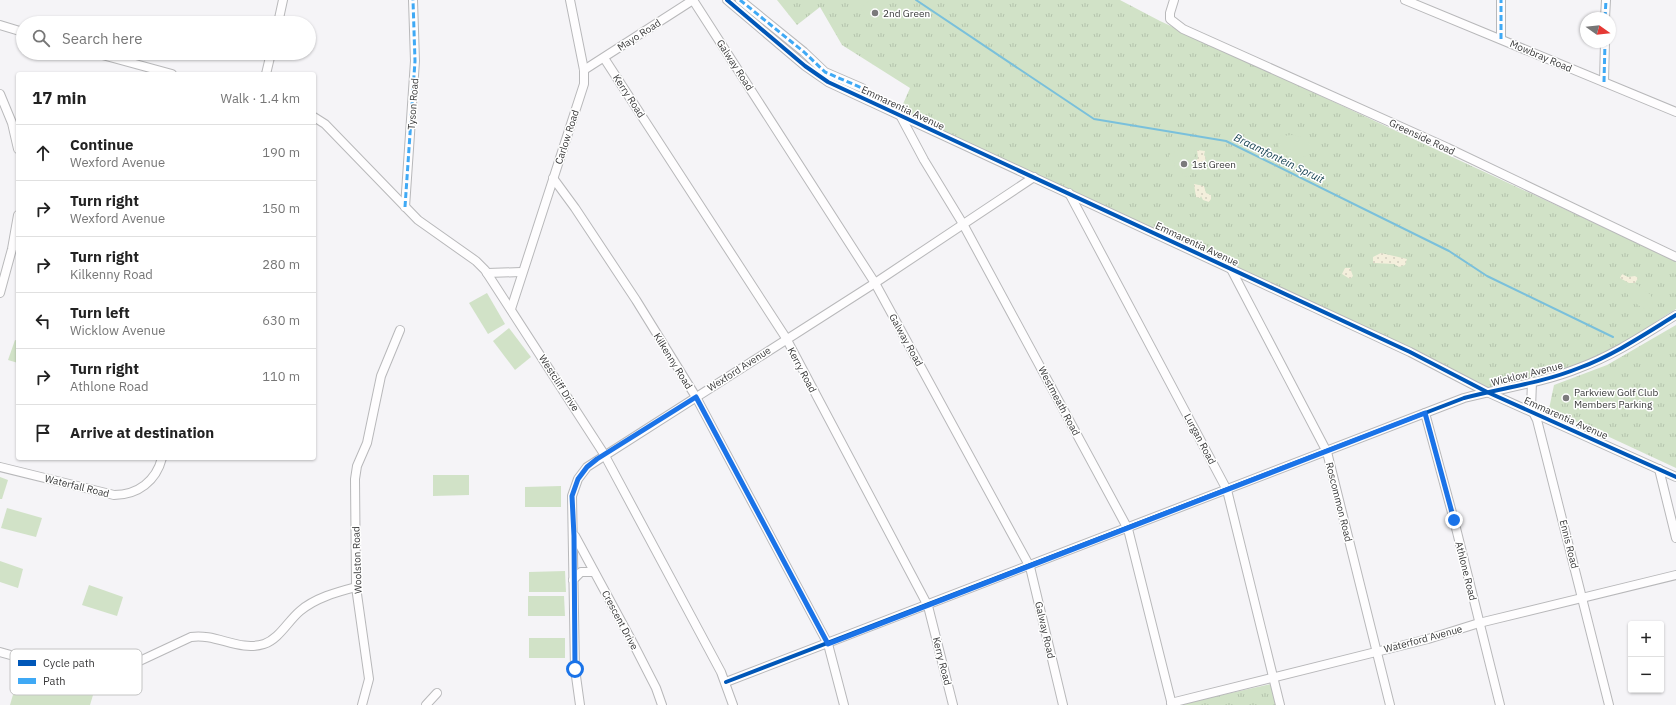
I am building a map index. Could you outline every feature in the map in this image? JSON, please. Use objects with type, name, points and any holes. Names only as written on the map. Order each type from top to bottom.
[{"type":"street","points":[[280,16],[283,0]]},
{"type":"street","name":"Tyson Road","points":[[405,207],[415,61],[413,0]]},
{"type":"street","name":"Carlow Road","points":[[511,309],[521,272],[581,93],[584,80],[584,70],[570,0]]},
{"type":"street","name":"Mayo Road","points":[[584,70],[693,0]]},
{"type":"street","name":"Galway Road","points":[[693,0],[875,283],[1030,567],[1063,705]]},
{"type":"street","name":"Emmarentia Avenue","points":[[727,0],[818,76],[1410,352],[1487,392],[1676,477]]},
{"type":"street","points":[[740,0],[804,52],[825,72],[862,88]]},
{"type":"street","name":"Greenside Road","points":[[1174,0],[1170,17],[1173,23],[1183,29],[1448,148],[1676,257]]},
{"type":"street","name":"Mowbray Road","points":[[1405,0],[1676,112]]},
{"type":"street","points":[[1501,0],[1501,39]]},
{"type":"street","points":[[1605,12],[1606,0]]},
{"type":"street","points":[[0,25],[16,30]]},
{"type":"street","points":[[0,31],[16,34]]},
{"type":"street","points":[[1604,82],[1605,48]]},
{"type":"street","name":"Kerry Road","points":[[604,58],[786,338],[928,606],[953,705]]},
{"type":"street","points":[[120,60],[165,72]]},
{"type":"street","points":[[266,72],[269,60]]},
{"type":"street","points":[[0,94],[12,123],[16,140]]},
{"type":"street","name":"Westmeath Road","points":[[900,115],[924,160],[964,224],[1128,529],[1171,704]]},
{"type":"street","name":"Westcliff Drive","points":[[316,118],[325,124],[418,220],[476,261],[487,273],[604,454],[726,682],[733,705]]},
{"type":"street","name":"Wexford Avenue","points":[[580,705],[575,669],[573,580],[574,536],[572,496],[576,482],[587,467],[604,454],[875,283],[1034,177]]},
{"type":"street","name":"Kilkenny Road","points":[[553,178],[580,215],[636,300],[696,397],[828,644],[844,705]]},
{"type":"street","name":"Lurgan Road","points":[[1068,193],[1227,490],[1280,705]]},
{"type":"street","points":[[0,293],[15,250],[16,238]]},
{"type":"street","name":"Roscommon Road","points":[[1231,269],[1326,452],[1390,705]]},
{"type":"street","points":[[487,273],[521,272]]},
{"type":"street","name":"Wicklow Avenue","points":[[726,682],[1030,567],[1128,529],[1167,512],[1464,398],[1568,372],[1600,360],[1676,315]]},
{"type":"street","name":"Woolston Road","points":[[362,705],[368,689],[369,674],[356,587],[355,479],[359,462],[367,443],[381,376],[400,330]]},
{"type":"street","name":"Ennis Road","points":[[1532,382],[1531,402],[1533,412],[1539,428],[1609,705]]},
{"type":"street","name":"Athlone Road","points":[[1425,413],[1500,705]]},
{"type":"street","name":"Waterfall Road","points":[[0,467],[114,495],[122,495],[134,493],[147,483],[153,476],[161,460]]},
{"type":"street","points":[[1659,469],[1676,538]]},
{"type":"street","name":"Crescent Drive","points":[[574,536],[654,684],[662,705]]},
{"type":"street","points":[[573,580],[580,572],[594,572]]},
{"type":"street","name":"Waterford Avenue","points":[[1171,704],[1428,639],[1479,623],[1676,575]]},
{"type":"street","points":[[142,660],[191,637],[205,637],[245,646],[264,644],[274,639],[296,615],[309,604],[356,587]]},
{"type":"street","points":[[0,652],[10,655]]},
{"type":"street","points":[[426,705],[437,693]]},
{"type":"green space","points":[[777,0],[1120,0],[1160,21],[1676,261],[1676,309],[1621,344],[1598,356],[1549,375],[1487,392],[900,111],[910,88],[842,45],[820,7],[797,25]]},
{"type":"green space","name":"2nd Green","points":[[873,0],[879,3],[886,10],[886,18],[881,24],[870,22],[861,9],[865,3]]},
{"type":"green space","points":[[1292,135],[1302,137],[1308,141],[1309,155],[1292,158],[1281,151],[1278,144],[1280,136]]},
{"type":"green space","name":"1st Green","points":[[1183,147],[1195,150],[1193,165],[1194,171],[1190,176],[1185,177],[1180,169],[1175,167],[1174,162],[1169,159],[1169,155]]},
{"type":"green space","points":[[1631,283],[1636,284],[1651,295],[1653,308],[1645,309],[1630,297],[1625,290],[1626,286]]},
{"type":"green space","points":[[487,293],[505,324],[488,334],[469,303]]},
{"type":"green space","points":[[1676,325],[1676,468],[1549,409],[1554,385],[1607,365]]},
{"type":"green space","points":[[509,328],[531,357],[515,370],[493,341]]},
{"type":"green space","points":[[15,340],[16,340],[16,362],[8,360]]},
{"type":"green space","points":[[433,475],[469,475],[469,495],[433,496]]},
{"type":"green space","points":[[0,477],[8,480],[2,499],[0,499]]},
{"type":"green space","points":[[561,486],[561,507],[525,507],[525,487]]},
{"type":"green space","points":[[7,508],[42,518],[36,537],[1,528]]},
{"type":"green space","points":[[0,561],[23,569],[18,588],[0,582]]},
{"type":"green space","points":[[565,571],[566,592],[529,592],[529,572]]},
{"type":"green space","points":[[89,585],[123,597],[117,616],[82,605]]},
{"type":"green space","points":[[528,596],[564,596],[565,616],[528,616]]},
{"type":"green space","points":[[529,638],[565,638],[565,658],[529,658]]},
{"type":"green space","points":[[1271,684],[1276,705],[1177,705]]},
{"type":"green space","points":[[13,695],[93,695],[90,705],[10,705]]},
{"type":"sand","points":[[1197,150],[1205,151],[1204,155],[1206,158],[1201,170],[1198,169],[1195,162],[1198,158]]},
{"type":"sand","points":[[1194,184],[1204,186],[1206,193],[1211,195],[1209,202],[1203,200],[1201,196],[1200,198],[1196,197]]},
{"type":"sand","points":[[1381,253],[1407,259],[1405,265],[1399,267],[1394,264],[1373,263],[1373,257]]},
{"type":"sand","points":[[1345,268],[1350,268],[1353,276],[1350,279],[1342,274]]},
{"type":"sand","points":[[1622,274],[1628,277],[1635,276],[1638,278],[1635,283],[1629,283],[1620,278]]},
{"type":"waterway","name":"Braamfontein Spruit","points":[[916,0],[1094,119],[1226,141],[1449,251],[1487,276],[1613,337]]},
{"type":"marked path","points":[[405,207],[415,61],[413,0]]},
{"type":"marked path","points":[[740,0],[804,52],[825,72],[862,88]]},
{"type":"marked path","points":[[1501,0],[1501,39]]},
{"type":"marked path","points":[[1605,12],[1606,0]]},
{"type":"marked path","points":[[1604,82],[1605,48]]},
{"type":"cycle path","points":[[727,0],[805,66],[828,82],[1410,352],[1487,392],[1676,477]]},
{"type":"cycle path","points":[[726,682],[1464,398],[1551,378],[1592,363],[1617,351],[1676,315]]},
{"type":"place","name":"2nd Green","points":[[875,13]]},
{"type":"place","name":"1st Green","points":[[1184,164]]},
{"type":"place","name":"Parkview Golf Club Members Parking","points":[[1566,398]]},
{"type":"route","points":[[575,669],[573,580],[574,536],[572,496],[576,482],[581,473],[597,459],[696,397],[828,644],[1425,413],[1454,520]]}]
